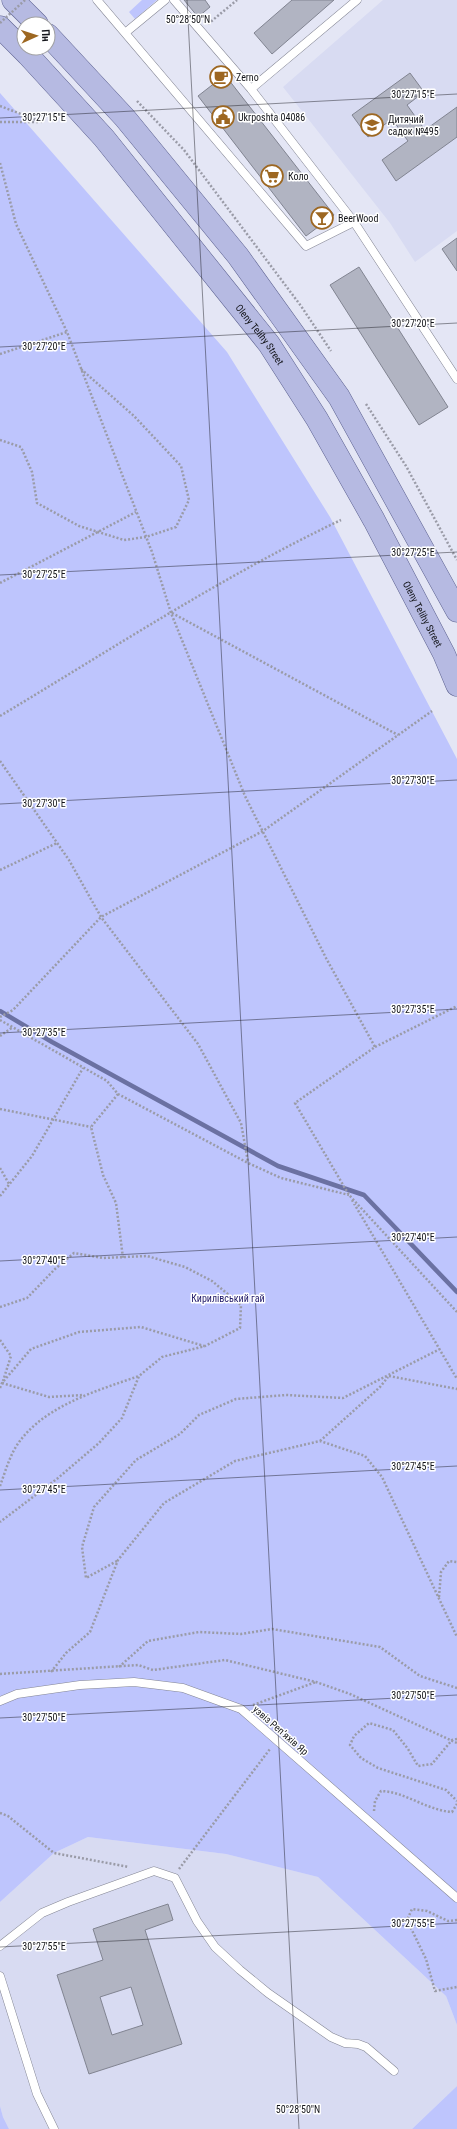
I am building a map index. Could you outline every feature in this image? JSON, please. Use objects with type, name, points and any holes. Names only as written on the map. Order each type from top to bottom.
[{"type":"main road","points":[[13,0],[29,16]]},
{"type":"main road","name":"Oleny Telihy Street","points":[[0,27],[104,138],[268,344],[317,419],[374,520],[444,654],[457,686]]},
{"type":"main road","points":[[56,44],[125,118],[238,256],[339,396],[457,611]]},
{"type":"lane","points":[[97,0],[306,246],[354,222]]},
{"type":"lane","points":[[125,33],[165,0]]},
{"type":"lane","points":[[174,0],[251,89],[354,222],[454,366],[457,379]]},
{"type":"lane","points":[[251,89],[356,0]]},
{"type":"lane","name":"узвіз Репʼяхів Яр","points":[[0,1701],[17,1694],[80,1685],[134,1682],[183,1688],[241,1709],[457,1898]]},
{"type":"lane","points":[[0,1946],[42,1913],[154,1871],[174,1878],[197,1921],[215,1947],[240,1970],[268,1993],[331,2037],[345,2043],[358,2044],[366,2047],[394,2071]]},
{"type":"lane","points":[[0,1976],[37,2094],[54,2129]]},
{"type":"path","points":[[0,23],[25,0]]},
{"type":"path","points":[[201,30],[237,0]]},
{"type":"path","points":[[0,106],[42,122],[0,122]]},
{"type":"path","points":[[0,163],[16,224],[67,332],[146,537],[171,613],[244,796],[326,958],[375,1047]]},
{"type":"path","points":[[1,354],[67,332]]},
{"type":"path","points":[[0,440],[21,447],[32,472],[37,502],[79,526],[124,540],[146,537],[176,527],[189,500],[181,466],[134,416],[81,368]]},
{"type":"path","points":[[0,583],[136,512]]},
{"type":"path","points":[[0,716],[171,613],[300,540],[342,520]]},
{"type":"path","points":[[171,613],[398,735]]},
{"type":"path","points":[[0,1016],[13,1010],[101,917],[263,831],[432,711]]},
{"type":"path","points":[[0,761],[69,860],[101,917],[198,1044],[241,1123],[248,1161]]},
{"type":"path","points":[[0,870],[57,843]]},
{"type":"path","points":[[457,1006],[375,1047],[295,1103],[457,1379]]},
{"type":"path","points":[[0,1020],[107,1081],[118,1094],[281,1178],[349,1194],[457,1312]]},
{"type":"path","points":[[0,1036],[13,1027]]},
{"type":"path","points":[[0,1196],[32,1156],[83,1068]]},
{"type":"path","points":[[91,1127],[118,1094]]},
{"type":"path","points":[[0,1109],[91,1127]]},
{"type":"path","points":[[91,1127],[103,1175],[116,1203],[123,1258]]},
{"type":"path","points":[[0,1168],[9,1184]]},
{"type":"path","points":[[0,1307],[27,1298],[55,1269],[74,1253],[103,1258],[147,1256],[185,1267],[212,1281],[241,1305],[240,1328],[205,1346],[162,1357],[139,1376],[84,1395],[36,1423],[13,1451],[0,1486]]},
{"type":"path","points":[[1,1384],[31,1349],[79,1332],[141,1327],[205,1346]]},
{"type":"path","points":[[0,1340],[11,1356],[0,1388]]},
{"type":"path","points":[[118,1560],[86,1578],[82,1547],[94,1507],[136,1460],[180,1434],[198,1415],[236,1400],[286,1395],[343,1398],[440,1349]]},
{"type":"path","points":[[0,1522],[58,1478],[99,1443],[122,1418],[139,1376]]},
{"type":"path","points":[[388,1376],[457,1389]]},
{"type":"path","points":[[51,1672],[66,1653],[90,1632],[118,1560],[164,1503],[236,1461],[320,1441],[380,1387],[388,1376]]},
{"type":"path","points":[[1,1384],[49,1397],[84,1395]]},
{"type":"path","points":[[320,1441],[365,1456],[382,1477],[457,1637]]},
{"type":"path","points":[[439,1597],[441,1572],[449,1561],[457,1562]]},
{"type":"path","points":[[118,1667],[148,1642],[199,1632],[241,1634],[272,1628],[380,1647],[420,1676],[457,1688]]},
{"type":"path","points":[[0,1674],[51,1672],[138,1665],[153,1670],[224,1660],[316,1682],[350,1694],[457,1743]]},
{"type":"path","points":[[241,1709],[316,1682]]},
{"type":"path","points":[[457,1739],[452,1740],[432,1764],[418,1766],[408,1749],[393,1730],[369,1723],[354,1736],[350,1745],[361,1758],[378,1768],[446,1790],[457,1801]]},
{"type":"path","points":[[182,1863],[277,1739]]},
{"type":"path","points":[[383,1834],[374,1815],[375,1801],[381,1791],[394,1792],[438,1811],[452,1812],[457,1804]]},
{"type":"path","points":[[0,1813],[8,1816],[54,1853],[154,1871]]},
{"type":"path","points":[[457,1920],[448,1921],[427,1911],[412,1909],[407,1920],[426,1959],[435,1991],[457,1987]]},
{"type":"shaded area","points":[[383,0],[457,0],[457,231],[415,262],[390,223],[283,87]]},
{"type":"shaded area","points":[[88,1837],[226,1854],[318,1877],[446,1996],[457,2025],[457,2086],[412,2129],[9,2129],[3,2117],[0,2106],[0,1902],[54,1853]]},
{"type":"green space","points":[[142,0],[157,0],[135,19],[129,12]]},
{"type":"green space","name":"Кирилівський гай","points":[[0,93],[227,352],[330,517],[457,759],[457,2025],[446,1996],[318,1877],[226,1854],[88,1837],[54,1853],[0,1902]]},
{"type":"green space","points":[[457,2086],[457,2129],[412,2129]]},
{"type":"green space","points":[[0,2106],[3,2117],[9,2129],[0,2129]]},
{"type":"building","points":[[184,0],[205,0],[210,7],[198,17]]},
{"type":"building","points":[[292,0],[334,0],[272,54],[254,33]]},
{"type":"building","name":"Дитячий садок №495","points":[[410,73],[424,92],[407,105],[425,130],[457,107],[457,137],[396,181],[382,160],[408,141],[392,119],[368,137],[352,115]]},
{"type":"building","points":[[225,75],[334,215],[306,236],[198,96]]},
{"type":"building","points":[[457,238],[457,271],[442,249]]},
{"type":"building","points":[[359,267],[448,407],[419,425],[330,285]]},
{"type":"building","points":[[168,1904],[173,1920],[145,1930],[182,2044],[89,2074],[57,1975],[103,1960],[93,1929]],"holes":[[[131,1987],[143,2025],[112,2035],[100,1997]]]},
{"type":"waterway","points":[[0,1011],[52,1042],[278,1166],[364,1195],[457,1292]]},
{"type":"place","name":"Zerno","points":[[221,77]]},
{"type":"place","name":"Ukrposhta 04086","points":[[223,117]]},
{"type":"place","name":"Дитячий садок №495","points":[[372,125]]},
{"type":"place","name":"Коло","points":[[272,176]]},
{"type":"place","name":"BeerWood","points":[[322,218]]}]
